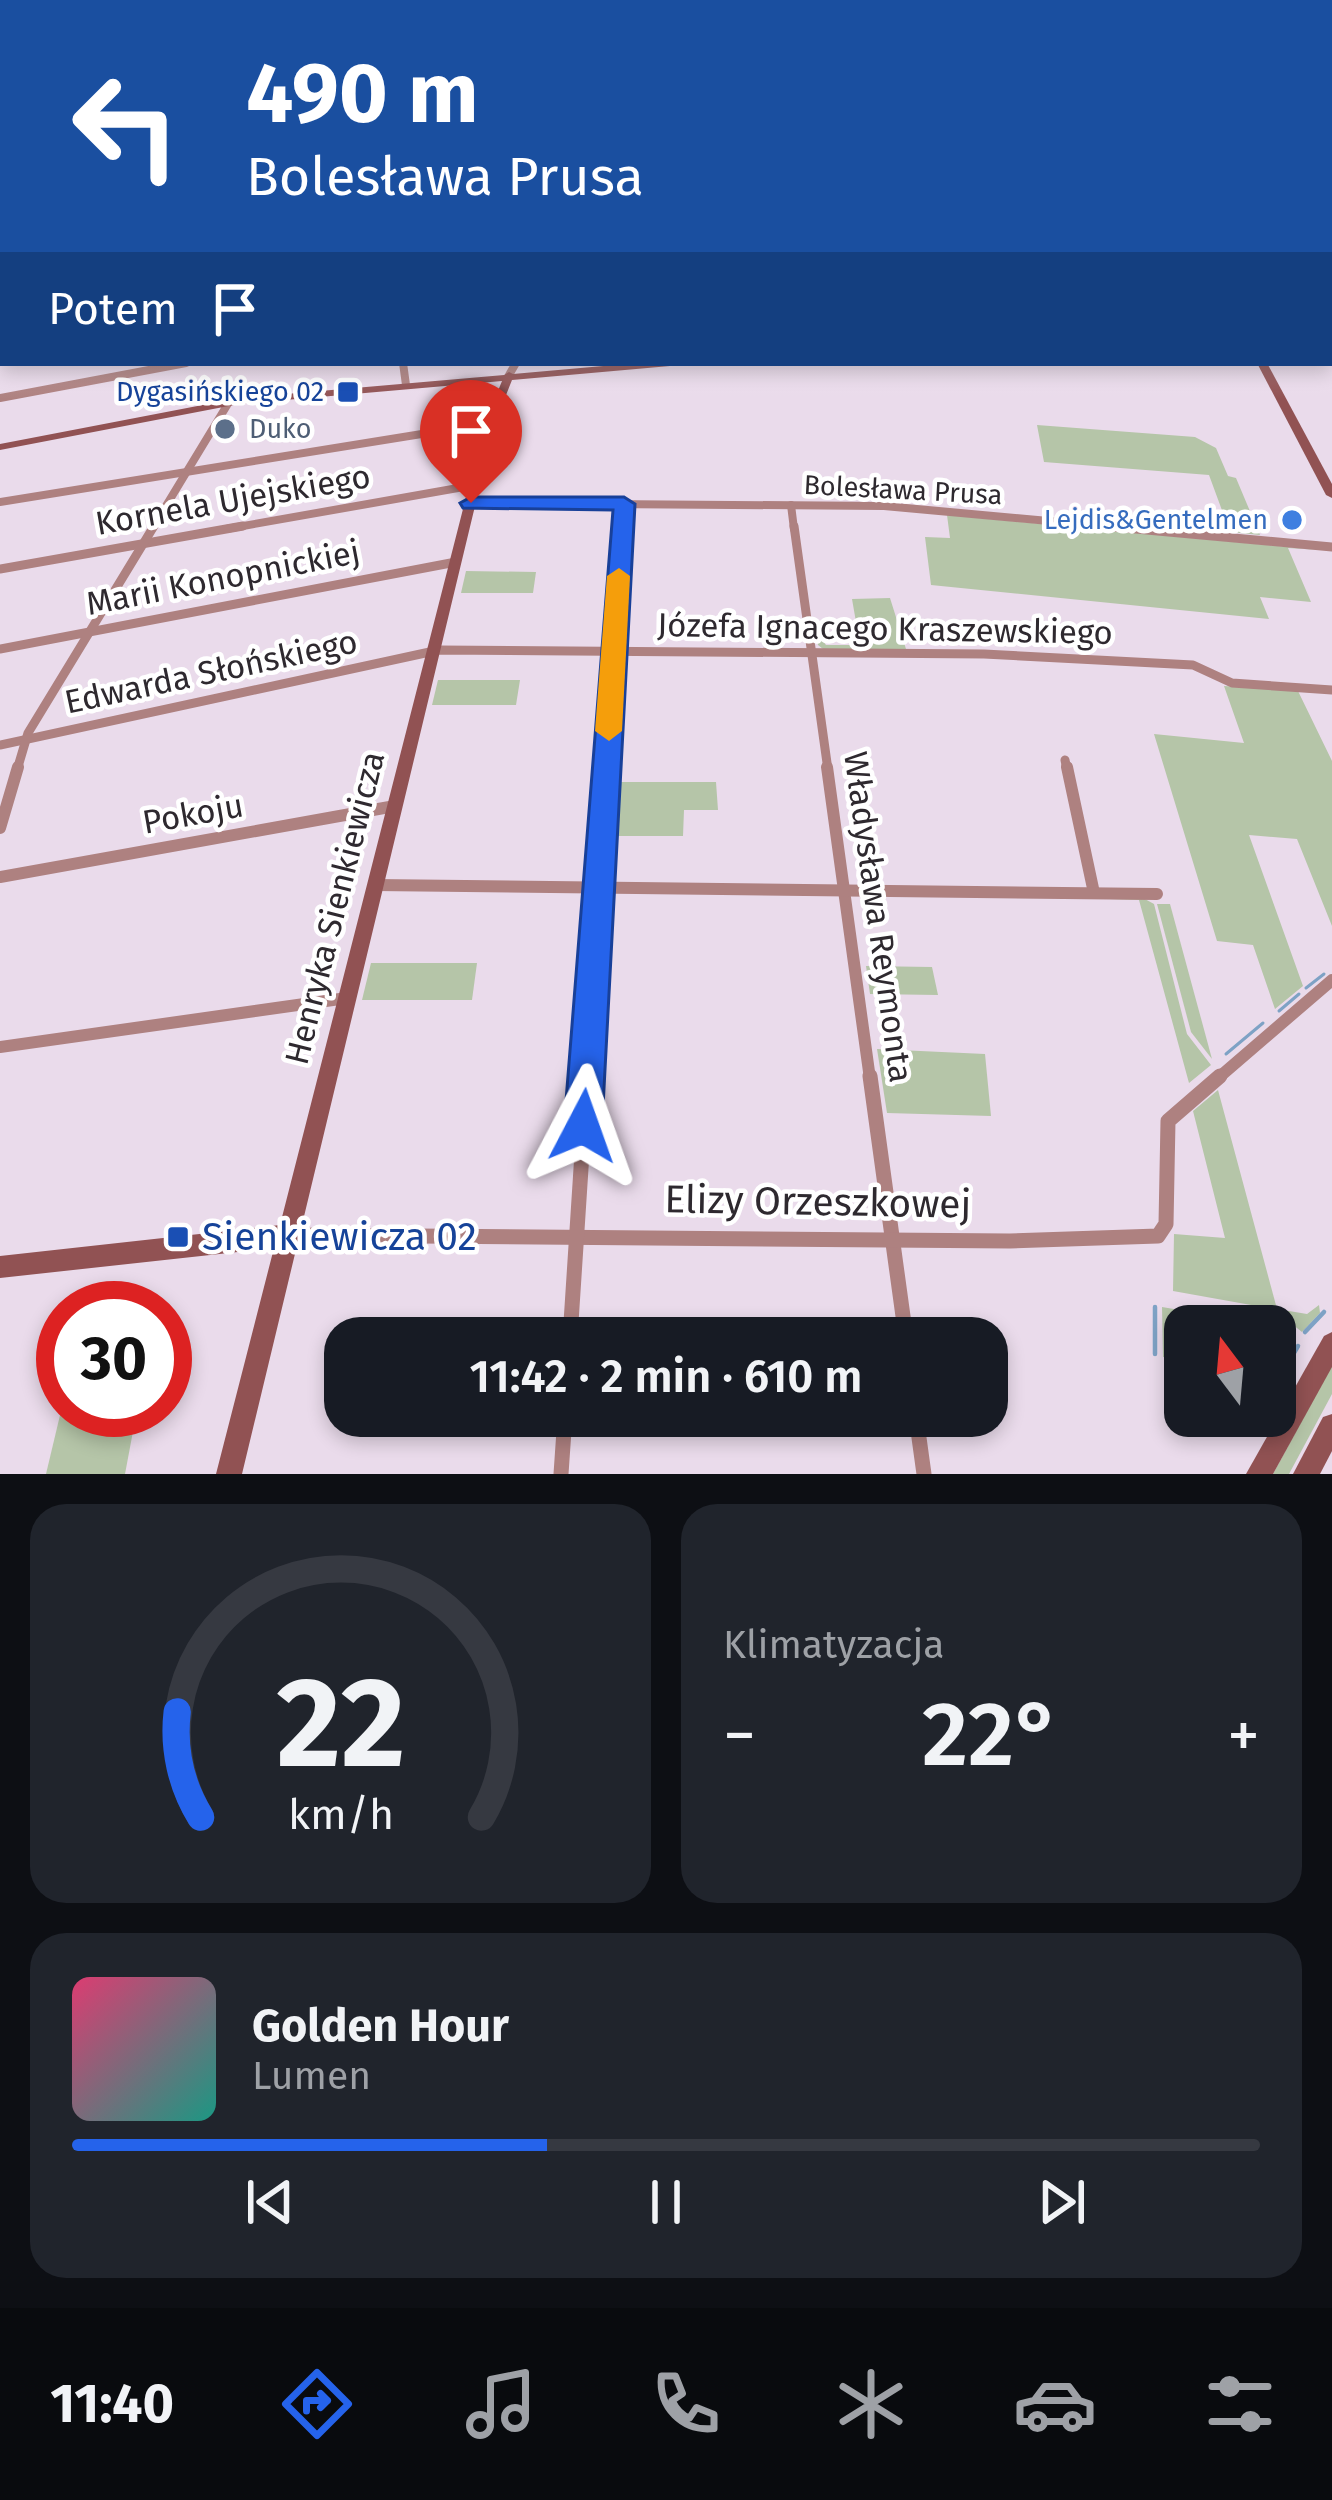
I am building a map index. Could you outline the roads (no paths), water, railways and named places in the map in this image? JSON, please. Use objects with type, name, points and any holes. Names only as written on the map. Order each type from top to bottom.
[{"type":"street","points":[[0,398],[170,366]]},
{"type":"street","points":[[403,366],[406,386]]},
{"type":"street","points":[[0,447],[229,402],[406,386],[513,369],[592,366]]},
{"type":"street","points":[[1264,366],[1330,488]]},
{"type":"street","name":"Henryka Sienkiewicza","points":[[229,1474],[490,423],[513,369]]},
{"type":"street","points":[[0,828],[26,739],[229,402]]},
{"type":"street","points":[[0,502],[490,423]]},
{"type":"street","name":"Bolesława Prusa","points":[[473,494],[624,504],[900,507],[1332,547]]},
{"type":"street","name":"Kornela Ujejskiego","points":[[0,569],[473,494]]},
{"type":"street","points":[[570,1317],[624,504]]},
{"type":"street","name":"Władysława Reymonta","points":[[791,505],[903,1317]]},
{"type":"street","name":"Marii Konopnickiej","points":[[0,650],[456,562]]},
{"type":"street","name":"Józefa Ignacego Kraszewskiego","points":[[433,652],[964,653],[1190,665],[1232,683],[1332,690]]},
{"type":"street","name":"Edwarda Słońskiego","points":[[0,745],[433,652]]},
{"type":"street","points":[[1065,760],[1094,893]]},
{"type":"street","name":"Pokoju","points":[[0,877],[395,806]]},
{"type":"street","points":[[375,885],[1157,894]]},
{"type":"street","name":"Elizy Orzeszkowej","points":[[0,1267],[288,1235],[1029,1241],[1162,1234],[1171,1118],[1332,980]]},
{"type":"street","points":[[0,1047],[347,998]]},
{"type":"street","points":[[1259,1474],[1332,1344]]},
{"type":"street","points":[[1306,1474],[1332,1426]]},
{"type":"street","points":[[561,1474],[564,1437]]},
{"type":"street","points":[[919,1437],[924,1474]]},
{"type":"waterway","points":[[1306,988],[1324,974]]},
{"type":"waterway","points":[[1279,1011],[1299,994]]},
{"type":"waterway","points":[[1226,1054],[1263,1023]]},
{"type":"waterway","points":[[1155,1307],[1155,1354]]},
{"type":"waterway","points":[[1305,1332],[1324,1312]]},
{"type":"place","name":"Dygasińskiego 02","points":[[348,392]]},
{"type":"place","name":"Duko","points":[[225,429]]},
{"type":"place","name":"Lejdis&Gentelmen","points":[[1292,520]]},
{"type":"place","name":"Sienkiewicza 02","points":[[178,1237]]}]
